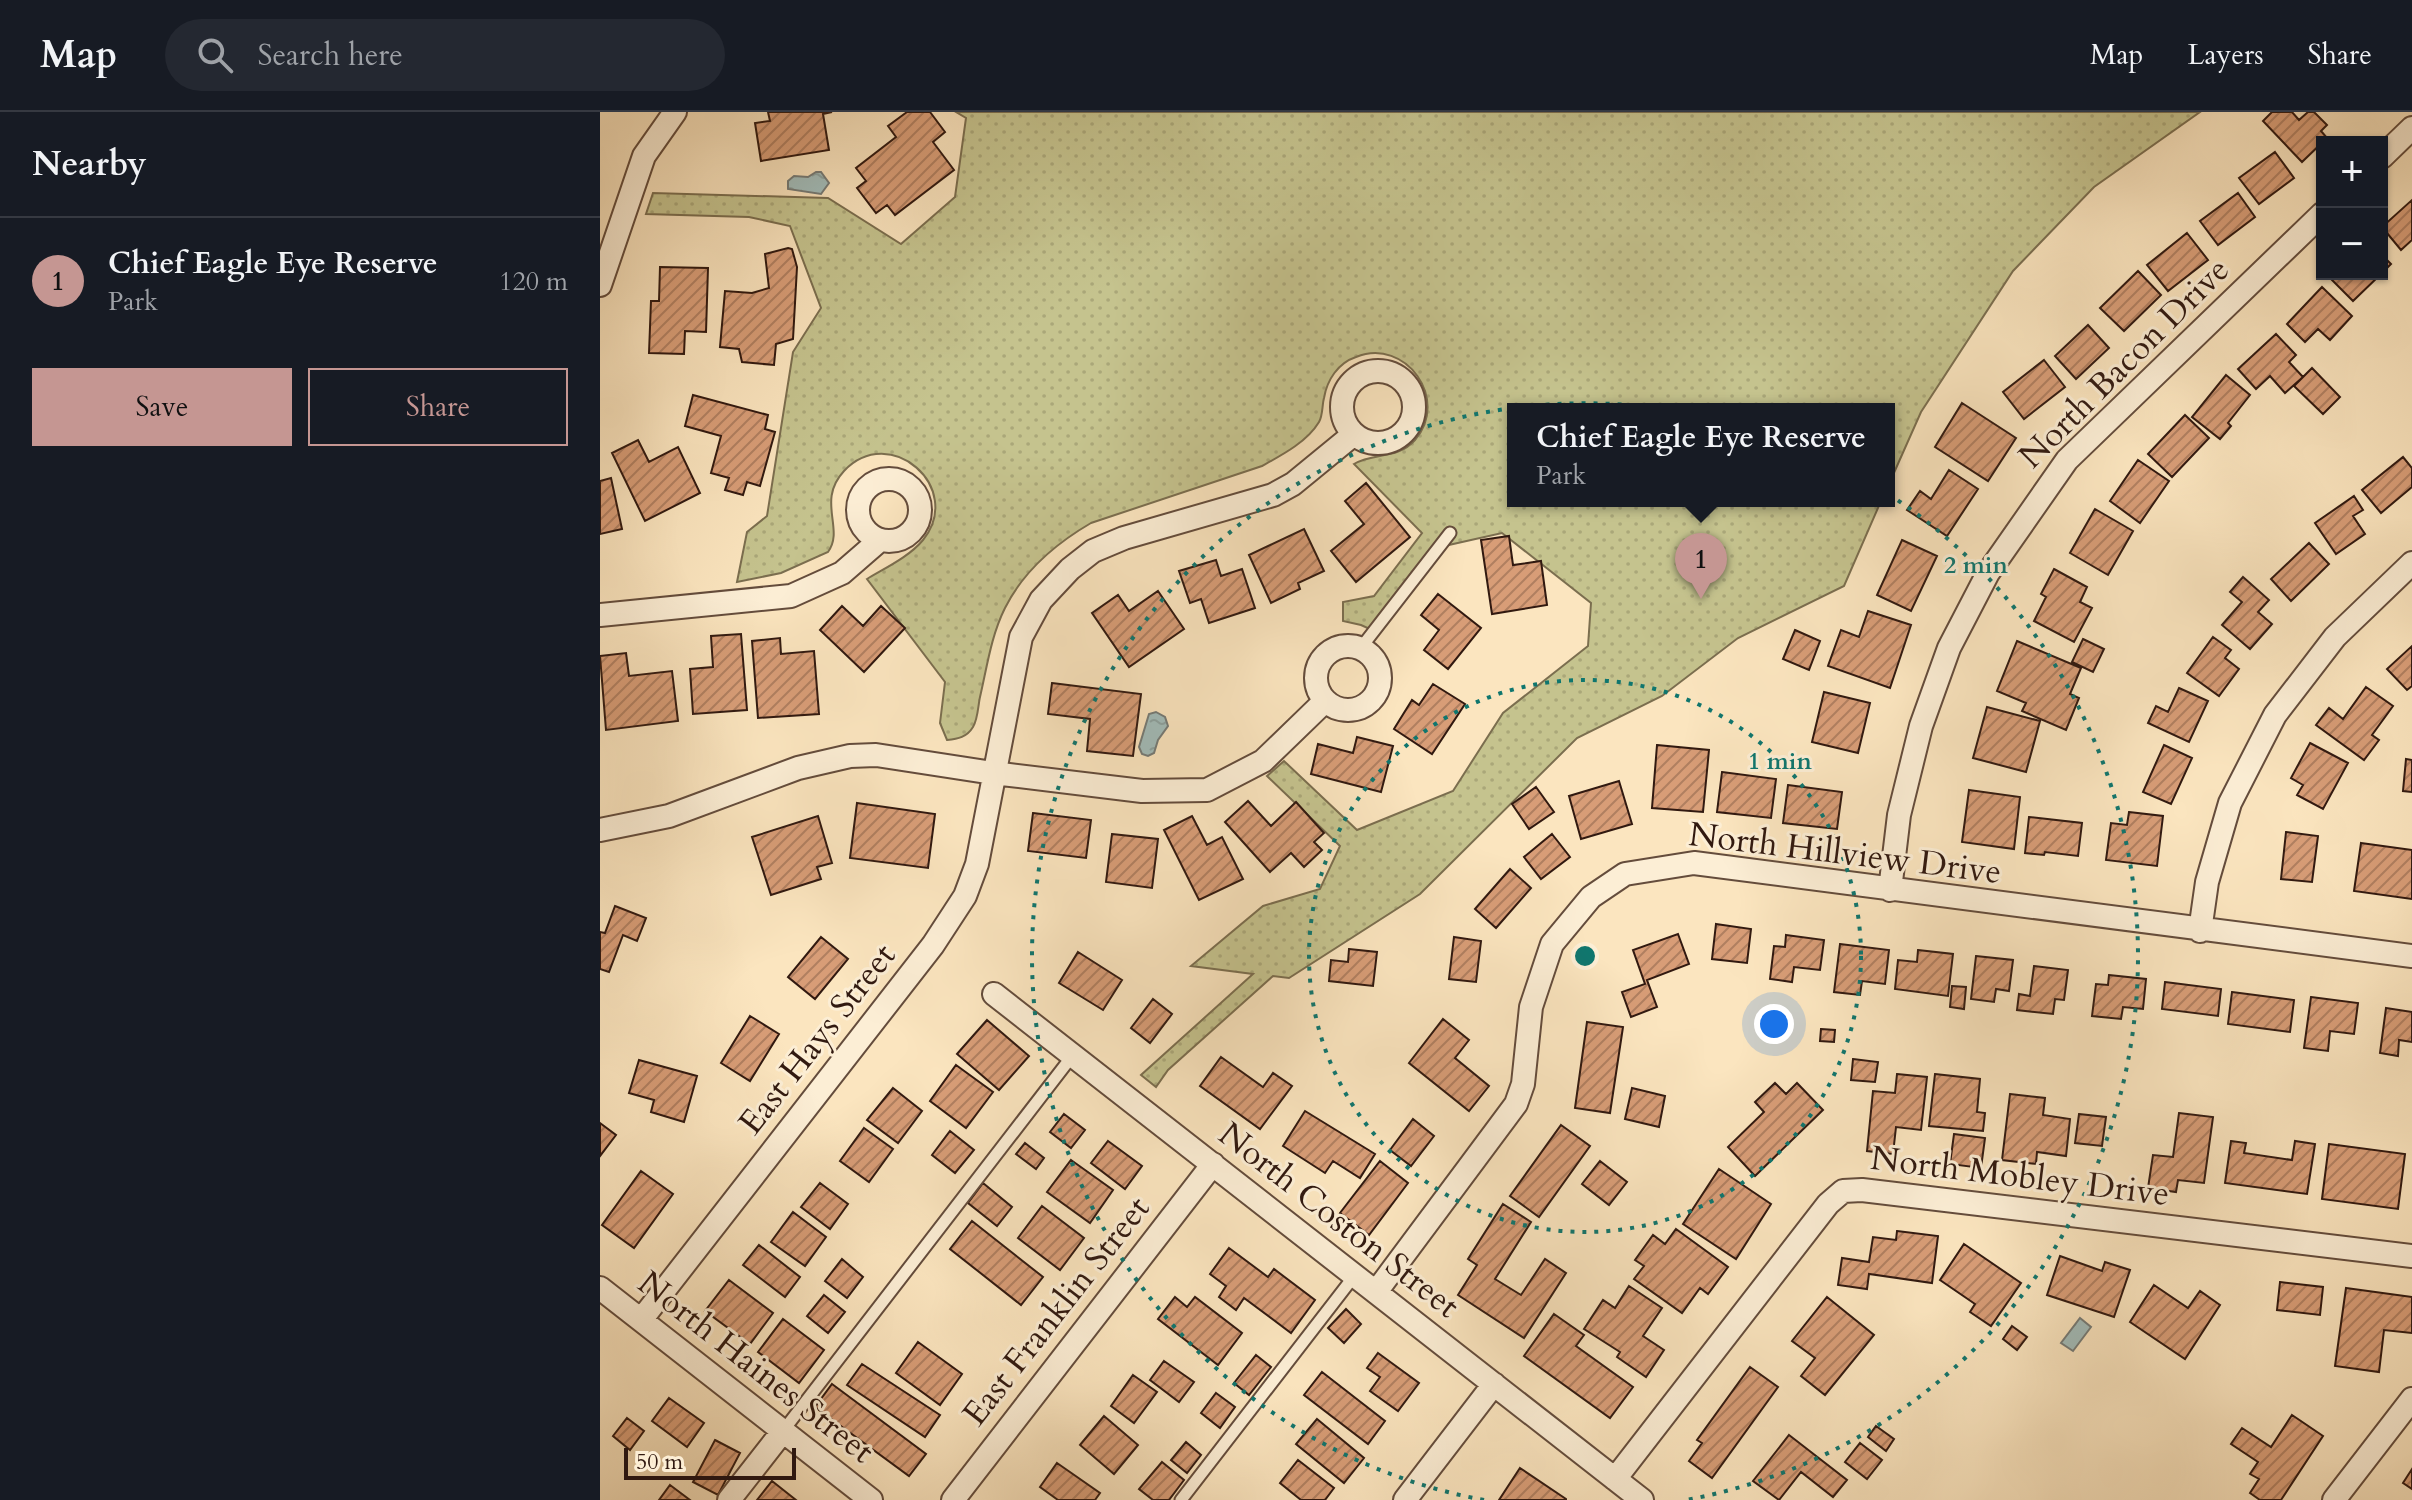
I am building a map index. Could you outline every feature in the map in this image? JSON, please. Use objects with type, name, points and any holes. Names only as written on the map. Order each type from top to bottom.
[{"type":"street","points":[[600,285],[604,257],[644,156],[675,112]]},
{"type":"street","points":[[2388,151],[2412,128]]},
{"type":"street","name":"North Bacon Drive","points":[[1890,890],[1899,815],[1921,726],[1949,648],[1988,573],[2067,460],[2316,220]]},
{"type":"street","name":"East Hays Street","points":[[641,1320],[948,924],[965,896],[977,864],[1021,637],[1041,600],[1070,569],[1093,551],[1124,538],[1273,495],[1293,484],[1354,434]]},
{"type":"street","points":[[600,615],[791,596],[842,573],[880,540]]},
{"type":"street","points":[[2200,931],[2207,882],[2230,803],[2275,715],[2335,637],[2412,563]]},
{"type":"street","points":[[1348,646],[1360,649],[1371,656],[1378,667],[1380,679],[1377,691],[1360,708],[1347,711],[1335,708],[1325,701],[1318,690],[1316,678],[1319,666],[1325,655],[1336,648],[1348,646]]},
{"type":"street","points":[[600,830],[669,816],[798,768],[850,756],[876,755],[1142,791],[1207,790],[1263,761],[1325,701]]},
{"type":"street","name":"North Hillview Drive","points":[[1376,1292],[1516,1104],[1523,1084],[1531,1007],[1552,944],[1591,897],[1625,874],[1694,863],[2200,931],[2412,956]]},
{"type":"street","name":"North Coston Street","points":[[994,994],[1615,1479],[1635,1498]]},
{"type":"street","name":"East Franklin Street","points":[[953,1500],[1213,1164]]},
{"type":"street","name":"North Mobley Drive","points":[[1615,1479],[1828,1204],[1843,1191],[1862,1190],[2412,1256]]},
{"type":"street","name":"North Haines Street","points":[[600,1288],[871,1500]]},
{"type":"street","points":[[1405,1500],[1494,1384]]},
{"type":"street","points":[[2340,1498],[2412,1399]]},
{"type":"street","points":[[729,1500],[783,1431]]},
{"type":"lane","points":[[1360,649],[1450,533]]},
{"type":"lane","points":[[783,1431],[1073,1055]]},
{"type":"lane","points":[[1181,1500],[1355,1275]]},
{"type":"shaded area","points":[[956,112],[2200,112],[2094,187],[2013,271],[1921,412],[1895,470],[1895,403],[1507,403],[1507,507],[1878,507],[1844,586],[1738,638],[1662,696],[1577,738],[1420,894],[1289,978],[1273,976],[1168,1070],[1156,1087],[1141,1075],[1253,974],[1191,966],[1263,906],[1320,889],[1340,846],[1267,776],[1284,761],[1357,830],[1453,791],[1503,713],[1588,646],[1591,603],[1502,533],[1440,547],[1372,630],[1343,621],[1343,602],[1374,596],[1422,533],[1354,464],[1401,450],[1415,440],[1425,424],[1428,407],[1425,391],[1417,376],[1406,364],[1391,356],[1374,353],[1350,360],[1334,373],[1319,422],[1308,436],[1286,453],[1262,466],[1091,523],[1042,559],[1021,582],[1000,619],[976,720],[971,730],[962,737],[947,740],[940,723],[945,682],[867,579],[911,552],[923,540],[934,520],[935,500],[929,482],[916,468],[900,458],[882,454],[862,458],[844,471],[832,493],[834,534],[828,552],[781,573],[737,582],[747,532],[767,516],[793,352],[821,308],[790,226],[749,217],[646,214],[653,193],[828,198],[901,244],[955,197],[966,118]]},
{"type":"water","points":[[821,172],[829,183],[821,194],[788,189],[788,181],[794,176],[808,177]]},
{"type":"water","points":[[1156,712],[1165,717],[1168,726],[1158,740],[1154,753],[1148,756],[1142,754],[1139,747],[1149,714]]},
{"type":"water","points":[[2080,1318],[2091,1327],[2073,1351],[2061,1343]]},
{"type":"building","points":[[768,112],[832,112],[823,114],[829,150],[761,161],[755,123],[770,121]]},
{"type":"building","points":[[907,112],[930,112],[945,132],[933,142],[954,170],[895,215],[887,205],[876,213],[857,188],[866,181],[856,168],[896,137],[888,126]]},
{"type":"building","points":[[2272,112],[2292,112],[2299,120],[2308,112],[2314,112],[2327,125],[2321,131],[2325,136],[2316,136],[2316,149],[2302,162],[2263,121]]},
{"type":"building","points":[[2275,152],[2294,178],[2259,204],[2239,178]]},
{"type":"building","points":[[2238,193],[2255,217],[2218,245],[2200,221]]},
{"type":"building","points":[[2412,200],[2412,240],[2401,250],[2388,234],[2388,222]]},
{"type":"building","points":[[2187,233],[2208,260],[2168,291],[2147,265]]},
{"type":"building","points":[[792,249],[797,267],[793,339],[776,344],[774,365],[742,362],[739,349],[720,347],[725,291],[752,293],[769,288],[765,254]]},
{"type":"building","points":[[660,267],[708,268],[706,332],[685,331],[684,354],[649,353],[651,301],[659,301]]},
{"type":"building","points":[[2138,271],[2161,295],[2124,331],[2100,308]]},
{"type":"building","points":[[2332,280],[2375,280],[2353,301]]},
{"type":"building","points":[[2322,287],[2352,316],[2330,340],[2318,329],[2305,342],[2287,324]]},
{"type":"building","points":[[2088,325],[2109,348],[2076,379],[2055,356]]},
{"type":"building","points":[[2276,334],[2296,355],[2289,362],[2303,377],[2285,393],[2270,376],[2256,389],[2238,369]]},
{"type":"building","points":[[2044,360],[2065,387],[2024,419],[2003,392]]},
{"type":"building","points":[[2312,368],[2340,397],[2323,414],[2294,386]]},
{"type":"building","points":[[2226,375],[2250,395],[2228,423],[2231,426],[2220,439],[2192,417]]},
{"type":"building","points":[[693,395],[768,415],[765,429],[775,432],[760,486],[747,482],[743,495],[725,490],[729,478],[711,473],[721,436],[685,426]]},
{"type":"building","points":[[1962,403],[2016,438],[1988,481],[1935,447]]},
{"type":"building","points":[[2185,415],[2209,438],[2172,477],[2148,454]]},
{"type":"building","points":[[638,440],[649,462],[678,447],[700,493],[645,521],[612,453]]},
{"type":"building","points":[[2403,457],[2412,468],[2412,487],[2381,513],[2362,490]]},
{"type":"building","points":[[2138,460],[2169,481],[2140,523],[2110,501]]},
{"type":"building","points":[[1949,470],[1978,489],[1947,536],[1907,510],[1920,491],[1931,499]]},
{"type":"building","points":[[611,478],[622,529],[600,534],[600,481]]},
{"type":"building","points":[[1366,483],[1410,537],[1356,582],[1331,551],[1364,524],[1345,501]]},
{"type":"building","points":[[2354,496],[2363,510],[2353,516],[2365,534],[2336,554],[2315,523]]},
{"type":"building","points":[[2095,509],[2133,531],[2108,575],[2070,553]]},
{"type":"building","points":[[1304,529],[1324,571],[1298,583],[1300,589],[1271,603],[1249,555]]},
{"type":"building","points":[[1509,536],[1513,565],[1541,561],[1547,605],[1492,614],[1481,540]]},
{"type":"building","points":[[1902,540],[1937,556],[1911,611],[1877,595]]},
{"type":"building","points":[[2309,543],[2329,564],[2291,601],[2271,579]]},
{"type":"building","points":[[1216,560],[1221,576],[1242,569],[1255,608],[1209,623],[1201,599],[1190,603],[1179,571]]},
{"type":"building","points":[[2054,569],[2087,587],[2080,602],[2092,608],[2074,642],[2034,621],[2046,597],[2041,594]]},
{"type":"building","points":[[2243,577],[2269,600],[2258,612],[2272,624],[2250,649],[2222,625],[2242,602],[2230,592]]},
{"type":"building","points":[[1158,591],[1184,629],[1129,667],[1092,613],[1118,595],[1129,611]]},
{"type":"building","points":[[1438,594],[1481,628],[1448,669],[1424,650],[1439,630],[1421,615]]},
{"type":"building","points":[[842,606],[863,626],[881,606],[905,628],[864,672],[820,630]]},
{"type":"building","points":[[1868,611],[1911,625],[1890,688],[1828,666],[1841,630],[1859,637]]},
{"type":"building","points":[[1795,630],[1820,641],[1809,670],[1783,659]]},
{"type":"building","points":[[741,634],[747,710],[693,714],[690,669],[713,667],[711,636]]},
{"type":"building","points":[[2213,637],[2231,650],[2225,658],[2239,669],[2219,696],[2187,673]]},
{"type":"building","points":[[780,638],[781,654],[814,651],[819,714],[758,718],[752,641]]},
{"type":"building","points":[[2083,639],[2104,649],[2093,672],[2072,662]]},
{"type":"building","points":[[2017,641],[2081,668],[2070,694],[2079,698],[2066,730],[2022,711],[2026,703],[1997,691]]},
{"type":"building","points":[[2412,646],[2412,686],[2407,690],[2387,669]]},
{"type":"building","points":[[626,653],[629,676],[672,671],[678,721],[606,730],[600,656]]},
{"type":"building","points":[[1052,683],[1141,694],[1133,756],[1087,751],[1090,719],[1048,714]]},
{"type":"building","points":[[1433,684],[1465,704],[1432,754],[1394,729],[1412,700],[1419,705]]},
{"type":"building","points":[[2366,687],[2393,706],[2372,735],[2379,740],[2364,760],[2316,725],[2329,708],[2343,719]]},
{"type":"building","points":[[2179,688],[2208,701],[2189,742],[2148,723],[2156,706],[2168,712]]},
{"type":"building","points":[[1824,692],[1870,703],[1858,753],[1812,742]]},
{"type":"building","points":[[1987,707],[2040,721],[2026,772],[1973,758]]},
{"type":"building","points":[[1357,737],[1393,746],[1381,792],[1311,774],[1318,744],[1353,753]]},
{"type":"building","points":[[2310,743],[2348,763],[2323,809],[2297,795],[2303,785],[2291,778]]},
{"type":"building","points":[[1657,745],[1709,750],[1703,812],[1652,808]]},
{"type":"building","points":[[2164,745],[2192,758],[2171,804],[2143,792]]},
{"type":"building","points":[[2406,759],[2412,760],[2412,792],[2403,791]]},
{"type":"building","points":[[1722,772],[1776,779],[1771,818],[1717,812]]},
{"type":"building","points":[[1619,781],[1632,824],[1581,839],[1569,796]]},
{"type":"building","points":[[1788,785],[1842,792],[1837,829],[1783,823]]},
{"type":"building","points":[[1536,787],[1554,812],[1529,829],[1512,804]]},
{"type":"building","points":[[1969,790],[2020,797],[2014,849],[1962,842]]},
{"type":"building","points":[[1248,801],[1271,826],[1296,802],[1324,833],[1314,842],[1322,850],[1304,867],[1291,853],[1270,872],[1225,822]]},
{"type":"building","points":[[857,803],[935,814],[928,868],[850,858]]},
{"type":"building","points":[[2129,812],[2163,816],[2157,866],[2106,860],[2111,823],[2127,825]]},
{"type":"building","points":[[1033,813],[1091,820],[1086,858],[1028,851]]},
{"type":"building","points":[[818,816],[832,863],[817,867],[821,879],[771,895],[752,837]]},
{"type":"building","points":[[1192,816],[1207,845],[1222,837],[1243,879],[1199,900],[1164,830]]},
{"type":"building","points":[[2029,817],[2082,823],[2078,856],[2025,853]]},
{"type":"building","points":[[2286,832],[2318,836],[2312,882],[2281,879]]},
{"type":"building","points":[[1112,834],[1158,839],[1152,888],[1106,882]]},
{"type":"building","points":[[1552,834],[1570,857],[1541,879],[1524,857]]},
{"type":"building","points":[[2361,843],[2412,850],[2412,899],[2354,891]]},
{"type":"building","points":[[1510,869],[1531,888],[1496,928],[1475,909]]},
{"type":"building","points":[[615,906],[646,918],[637,941],[623,935],[609,972],[600,969],[600,932],[605,933]]},
{"type":"building","points":[[1716,924],[1751,929],[1747,963],[1712,959]]},
{"type":"building","points":[[1678,934],[1689,964],[1647,980],[1657,1007],[1631,1017],[1622,992],[1645,984],[1633,950]]},
{"type":"building","points":[[1786,935],[1824,940],[1820,970],[1794,967],[1792,982],[1770,979],[1774,946],[1785,947]]},
{"type":"building","points":[[821,937],[848,959],[815,999],[788,977]]},
{"type":"building","points":[[1454,937],[1481,941],[1476,982],[1449,979]]},
{"type":"building","points":[[1840,944],[1889,950],[1885,984],[1862,981],[1860,995],[1834,992]]},
{"type":"building","points":[[1349,949],[1377,952],[1373,986],[1329,981],[1331,960],[1348,962]]},
{"type":"building","points":[[1918,950],[1953,954],[1948,996],[1895,989],[1898,960],[1917,962]]},
{"type":"building","points":[[1078,952],[1122,980],[1103,1010],[1059,983]]},
{"type":"building","points":[[1976,956],[2013,960],[2009,991],[1996,989],[1994,1002],[1971,999]]},
{"type":"building","points":[[2034,966],[2068,970],[2064,1000],[2055,999],[2053,1014],[2017,1010],[2019,994],[2030,996]]},
{"type":"building","points":[[2109,975],[2146,979],[2143,1009],[2123,1007],[2121,1019],[2092,1016],[2096,984],[2108,985]]},
{"type":"building","points":[[2165,982],[2221,989],[2218,1016],[2162,1009]]},
{"type":"building","points":[[1952,986],[1966,987],[1964,1009],[1950,1007]]},
{"type":"building","points":[[2232,992],[2294,1000],[2290,1032],[2228,1024]]},
{"type":"building","points":[[2311,997],[2358,1003],[2354,1034],[2330,1031],[2328,1051],[2304,1048]]},
{"type":"building","points":[[1153,999],[1172,1014],[1150,1043],[1131,1028]]},
{"type":"building","points":[[2386,1008],[2412,1012],[2412,1042],[2399,1040],[2398,1056],[2380,1053]]},
{"type":"building","points":[[750,1016],[779,1034],[750,1081],[721,1063]]},
{"type":"building","points":[[1443,1019],[1469,1040],[1455,1058],[1489,1086],[1469,1111],[1409,1063]]},
{"type":"building","points":[[987,1020],[1029,1056],[999,1090],[957,1054]]},
{"type":"building","points":[[1587,1022],[1623,1027],[1610,1113],[1575,1108]]},
{"type":"building","points":[[1821,1029],[1835,1030],[1834,1042],[1820,1041]]},
{"type":"building","points":[[1221,1057],[1263,1087],[1273,1073],[1292,1086],[1260,1129],[1200,1086]]},
{"type":"building","points":[[1853,1059],[1878,1062],[1875,1082],[1851,1080]]},
{"type":"building","points":[[639,1060],[697,1076],[684,1122],[651,1112],[654,1100],[629,1093]]},
{"type":"building","points":[[956,1065],[993,1092],[966,1128],[930,1101]]},
{"type":"building","points":[[1897,1074],[1927,1077],[1921,1130],[1896,1127],[1893,1154],[1867,1151],[1873,1091],[1895,1093]]},
{"type":"building","points":[[1935,1074],[1980,1079],[1977,1112],[1985,1113],[1983,1131],[1929,1126]]},
{"type":"building","points":[[1775,1083],[1786,1094],[1797,1083],[1823,1110],[1755,1176],[1728,1147],[1764,1112],[1755,1102]]},
{"type":"building","points":[[893,1088],[922,1111],[898,1143],[867,1120]]},
{"type":"building","points":[[1632,1088],[1665,1096],[1659,1127],[1625,1119]]},
{"type":"building","points":[[2010,1094],[2045,1098],[2043,1115],[2070,1119],[2066,1156],[2037,1152],[2036,1164],[2002,1160]]},
{"type":"building","points":[[1305,1111],[1375,1154],[1360,1178],[1333,1161],[1325,1173],[1283,1146]]},
{"type":"building","points":[[2179,1113],[2213,1117],[2204,1183],[2178,1180],[2176,1192],[2148,1188],[2153,1155],[2173,1157]]},
{"type":"building","points":[[1064,1114],[1085,1130],[1071,1148],[1050,1132]]},
{"type":"building","points":[[2079,1114],[2106,1117],[2102,1146],[2075,1143]]},
{"type":"building","points":[[1413,1119],[1434,1136],[1411,1166],[1390,1150]]},
{"type":"building","points":[[600,1123],[616,1135],[600,1156]]},
{"type":"building","points":[[1561,1125],[1590,1146],[1539,1217],[1510,1196]]},
{"type":"building","points":[[864,1128],[893,1149],[869,1182],[840,1161]]},
{"type":"building","points":[[950,1131],[974,1150],[955,1173],[932,1155]]},
{"type":"building","points":[[1954,1134],[1985,1138],[1981,1168],[1950,1164]]},
{"type":"building","points":[[1108,1141],[1142,1166],[1125,1189],[1091,1163]]},
{"type":"building","points":[[2231,1141],[2246,1143],[2244,1153],[2292,1160],[2295,1141],[2315,1144],[2307,1194],[2225,1183]]},
{"type":"building","points":[[1025,1143],[1044,1158],[1036,1169],[1016,1154]]},
{"type":"building","points":[[2329,1144],[2405,1154],[2398,1209],[2322,1199]]},
{"type":"building","points":[[1071,1160],[1113,1190],[1090,1223],[1047,1192]]},
{"type":"building","points":[[1380,1161],[1408,1183],[1369,1235],[1340,1213]]},
{"type":"building","points":[[1600,1161],[1627,1182],[1609,1205],[1582,1184]]},
{"type":"building","points":[[1719,1169],[1771,1204],[1736,1259],[1683,1224]]},
{"type":"building","points":[[641,1171],[673,1194],[634,1248],[602,1225]]},
{"type":"building","points":[[820,1183],[848,1204],[830,1229],[801,1207]]},
{"type":"building","points":[[983,1183],[1012,1207],[997,1226],[968,1203]]},
{"type":"building","points":[[1503,1204],[1531,1222],[1495,1279],[1521,1295],[1545,1259],[1566,1273],[1524,1338],[1458,1295],[1477,1265],[1468,1259]]},
{"type":"building","points":[[1042,1206],[1084,1238],[1060,1270],[1018,1238]]},
{"type":"building","points":[[793,1212],[826,1237],[805,1266],[771,1242]]},
{"type":"building","points":[[972,1221],[1043,1277],[1021,1305],[950,1249]]},
{"type":"building","points":[[1676,1229],[1728,1267],[1708,1294],[1700,1288],[1682,1313],[1634,1279],[1644,1266],[1635,1260],[1653,1235],[1665,1244]]},
{"type":"building","points":[[1897,1231],[1938,1236],[1932,1283],[1869,1274],[1867,1289],[1838,1285],[1842,1258],[1869,1262],[1873,1237],[1896,1240]]},
{"type":"building","points":[[1964,1244],[2021,1283],[1991,1326],[1970,1312],[1975,1304],[1940,1280]]},
{"type":"building","points":[[759,1245],[800,1277],[785,1297],[743,1265]]},
{"type":"building","points":[[1229,1248],[1268,1277],[1274,1269],[1315,1300],[1291,1333],[1244,1298],[1236,1310],[1219,1297],[1226,1286],[1210,1274]]},
{"type":"building","points":[[2060,1256],[2102,1271],[2105,1262],[2130,1270],[2114,1317],[2047,1295]]},
{"type":"building","points":[[842,1259],[863,1277],[847,1298],[825,1281]]},
{"type":"building","points":[[729,1280],[773,1313],[750,1344],[705,1311]]},
{"type":"building","points":[[2280,1282],[2323,1287],[2320,1315],[2277,1310]]},
{"type":"building","points":[[2154,1285],[2188,1308],[2200,1291],[2220,1305],[2185,1359],[2130,1322]]},
{"type":"building","points":[[1629,1286],[1662,1308],[1643,1336],[1664,1350],[1646,1377],[1617,1357],[1620,1352],[1584,1329],[1603,1300],[1615,1308]]},
{"type":"building","points":[[2346,1288],[2412,1297],[2412,1333],[2384,1330],[2379,1372],[2335,1366]]},
{"type":"building","points":[[824,1295],[845,1312],[828,1333],[807,1316]]},
{"type":"building","points":[[1175,1297],[1187,1307],[1195,1297],[1242,1333],[1218,1365],[1158,1319]]},
{"type":"building","points":[[1827,1297],[1874,1335],[1825,1395],[1801,1376],[1815,1358],[1792,1341]]},
{"type":"building","points":[[1346,1309],[1361,1324],[1344,1343],[1328,1328]]},
{"type":"building","points":[[1554,1314],[1584,1335],[1576,1346],[1633,1387],[1610,1418],[1524,1356]]},
{"type":"building","points":[[783,1319],[824,1350],[799,1383],[758,1352]]},
{"type":"building","points":[[2012,1326],[2027,1337],[2017,1350],[2003,1339]]},
{"type":"building","points":[[918,1342],[962,1374],[940,1405],[896,1373]]},
{"type":"building","points":[[1378,1353],[1419,1383],[1398,1411],[1370,1391],[1380,1377],[1367,1368]]},
{"type":"building","points":[[1256,1355],[1271,1367],[1249,1395],[1234,1383]]},
{"type":"building","points":[[1164,1361],[1194,1382],[1179,1402],[1150,1380]]},
{"type":"building","points":[[862,1364],[940,1415],[925,1437],[847,1385]]},
{"type":"building","points":[[1750,1367],[1778,1387],[1712,1478],[1689,1461],[1702,1443],[1697,1440]]},
{"type":"building","points":[[1322,1372],[1385,1421],[1368,1444],[1304,1395]]},
{"type":"building","points":[[1133,1375],[1157,1392],[1134,1423],[1111,1406]]},
{"type":"building","points":[[832,1384],[926,1454],[909,1476],[815,1407]]},
{"type":"building","points":[[1216,1393],[1235,1407],[1220,1428],[1201,1413]]},
{"type":"building","points":[[669,1398],[704,1423],[687,1447],[652,1421]]},
{"type":"building","points":[[2292,1415],[2323,1436],[2281,1500],[2260,1500],[2250,1493],[2259,1479],[2250,1474],[2258,1462],[2231,1444],[2242,1428],[2271,1447]]},
{"type":"building","points":[[1104,1416],[1138,1445],[1114,1474],[1080,1445]]},
{"type":"building","points":[[627,1418],[644,1431],[630,1450],[613,1436]]},
{"type":"building","points":[[1317,1419],[1364,1458],[1344,1483],[1296,1444]]},
{"type":"building","points":[[1876,1426],[1894,1439],[1886,1451],[1868,1437]]},
{"type":"building","points":[[1789,1435],[1847,1480],[1833,1497],[1801,1472],[1779,1500],[1753,1481]]},
{"type":"building","points":[[715,1440],[740,1453],[718,1495],[693,1482]]},
{"type":"building","points":[[1186,1442],[1201,1455],[1187,1473],[1171,1460]]},
{"type":"building","points":[[1860,1443],[1882,1460],[1867,1479],[1845,1462]]},
{"type":"building","points":[[1298,1460],[1334,1488],[1325,1500],[1301,1500],[1280,1483]]},
{"type":"building","points":[[1162,1462],[1184,1480],[1169,1500],[1153,1500],[1139,1489]]},
{"type":"building","points":[[1057,1463],[1100,1493],[1095,1500],[1058,1500],[1040,1487]]},
{"type":"building","points":[[1520,1468],[1566,1499],[1566,1500],[1499,1500]]},
{"type":"building","points":[[2412,1469],[2412,1489],[2403,1483]]},
{"type":"building","points":[[772,1481],[796,1500],[757,1500]]},
{"type":"building","points":[[670,1485],[690,1500],[659,1500]]},
{"type":"place","name":"Chief Eagle Eye Reserve","points":[[1701,599]]}]
